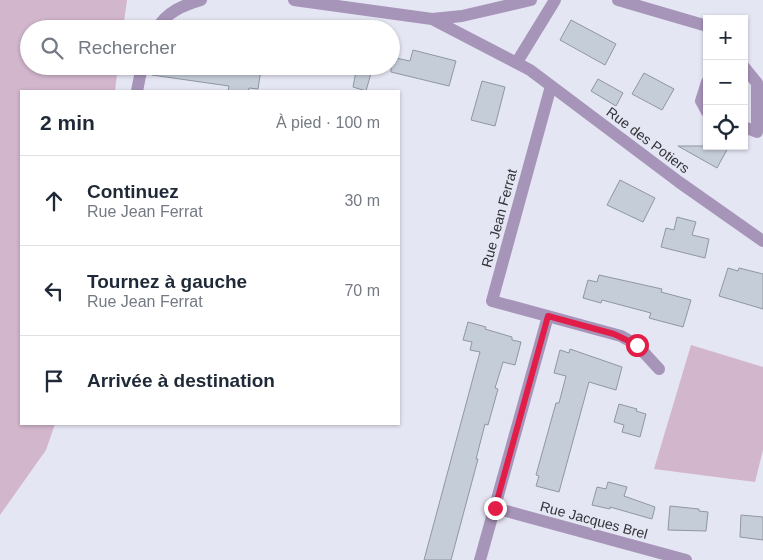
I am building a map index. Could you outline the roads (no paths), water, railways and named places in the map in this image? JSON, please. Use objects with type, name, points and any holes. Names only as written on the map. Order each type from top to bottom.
[{"type":"street","points":[[164,20],[176,10],[201,0]]},
{"type":"street","name":"Rue des Potiers","points":[[294,0],[432,19],[462,16],[531,0]]},
{"type":"street","points":[[517,62],[555,0]]},
{"type":"street","points":[[618,0],[703,25]]},
{"type":"street","name":"Rue des Potiers","points":[[432,19],[517,62],[679,182],[763,240]]},
{"type":"street","points":[[748,72],[757,83],[757,132],[748,129]]},
{"type":"street","points":[[136,90],[140,75]]},
{"type":"street","name":"Rue Jean Ferrat","points":[[550,86],[492,300],[627,339],[637,345],[660,369]]},
{"type":"street","points":[[480,560],[548,316]]},
{"type":"street","name":"Rue Jacques Brel","points":[[495,508],[686,560]]}]
